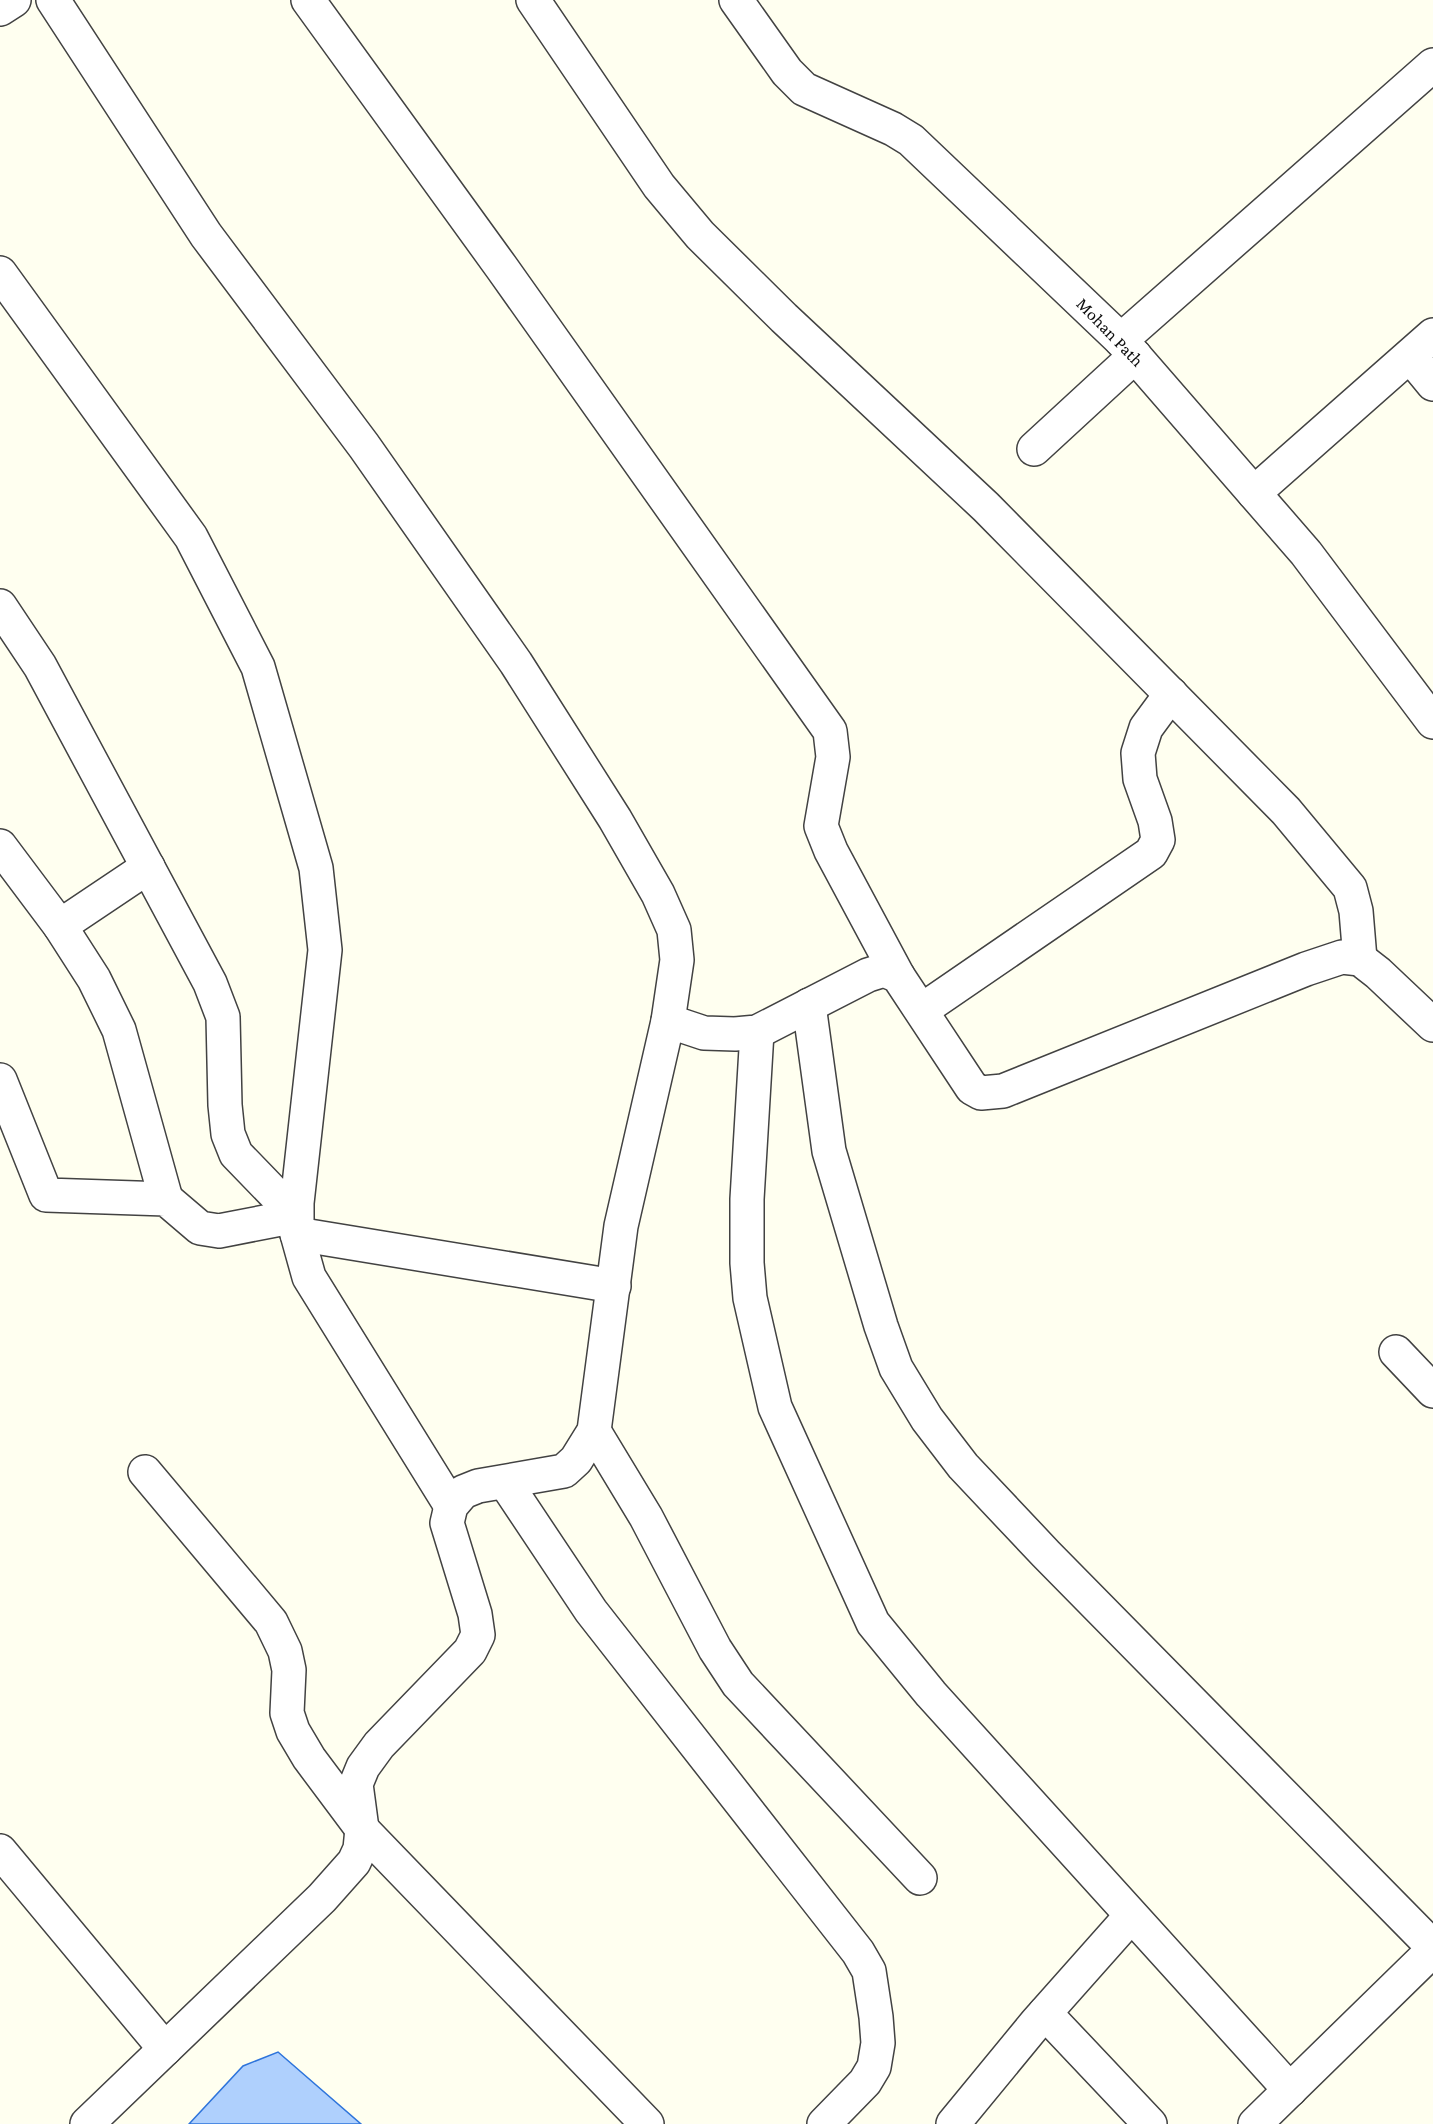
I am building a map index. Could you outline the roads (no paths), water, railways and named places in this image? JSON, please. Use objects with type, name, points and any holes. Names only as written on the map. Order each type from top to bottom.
[{"type":"street","points":[[0,9],[14,0]]},
{"type":"street","points":[[53,0],[206,235],[364,446],[516,663],[615,819],[658,894],[674,930],[677,960],[668,1021],[621,1226],[594,1431],[576,1460],[564,1471],[478,1486],[463,1492],[451,1506],[447,1523],[475,1614],[478,1635],[470,1651],[379,1745],[363,1767],[356,1784],[362,1829],[360,1849],[354,1862],[330,1889],[87,2124]]},
{"type":"street","points":[[308,0],[502,268],[830,731],[833,757],[821,826],[831,851],[898,976],[972,1088],[981,1094],[1003,1091],[1306,969],[1342,957],[1360,959],[1378,972],[1433,1025]]},
{"type":"street","points":[[533,0],[659,186],[700,235],[784,318],[986,507],[1286,811],[1350,888],[1356,911],[1360,959]]},
{"type":"street","name":"Mohan Path","points":[[736,0],[787,72],[804,89],[893,129],[911,140],[1128,348],[1306,553],[1433,722]]},
{"type":"street","points":[[1034,449],[1128,348],[1433,65]]},
{"type":"street","points":[[0,273],[190,537],[258,667],[316,868],[325,950],[297,1225],[309,1277],[451,1506]]},
{"type":"street","points":[[1254,493],[1421,346],[1433,384]]},
{"type":"street","points":[[0,606],[40,666],[210,983],[223,1017],[228,1134],[236,1154],[297,1225]]},
{"type":"street","points":[[922,1010],[1151,853],[1158,840],[1155,821],[1140,779],[1138,753],[1146,729],[1171,694]]},
{"type":"street","points":[[0,846],[60,926],[94,979],[119,1030],[166,1199],[200,1228],[219,1231],[297,1225],[614,1287]]},
{"type":"street","points":[[60,926],[148,867]]},
{"type":"street","points":[[668,1021],[704,1033],[757,1032],[868,975],[884,970],[898,976]]},
{"type":"street","points":[[809,1005],[829,1151],[881,1326],[896,1368],[927,1419],[963,1466],[1046,1554],[1433,1948],[1255,2124]]},
{"type":"street","points":[[757,1032],[747,1199],[747,1263],[750,1298],[775,1407],[873,1623],[931,1694],[1290,2090]]},
{"type":"street","points":[[0,1080],[46,1195],[166,1199]]},
{"type":"street","points":[[1396,1352],[1433,1391]]},
{"type":"street","points":[[594,1431],[646,1517],[716,1649],[738,1684],[920,1878]]},
{"type":"street","points":[[145,1472],[271,1622],[285,1652],[289,1670],[287,1713],[293,1731],[309,1758],[362,1829],[647,2124]]},
{"type":"street","points":[[505,1482],[591,1611],[858,1952],[869,1971],[878,2043],[874,2067],[865,2082],[824,2124]]},
{"type":"street","points":[[0,1851],[165,2049]]},
{"type":"street","points":[[953,2124],[1045,2013],[1131,1916]]},
{"type":"street","points":[[1045,2013],[1150,2124]]},
{"type":"water","points":[[278,2052],[361,2124],[189,2124],[243,2066]]}]
